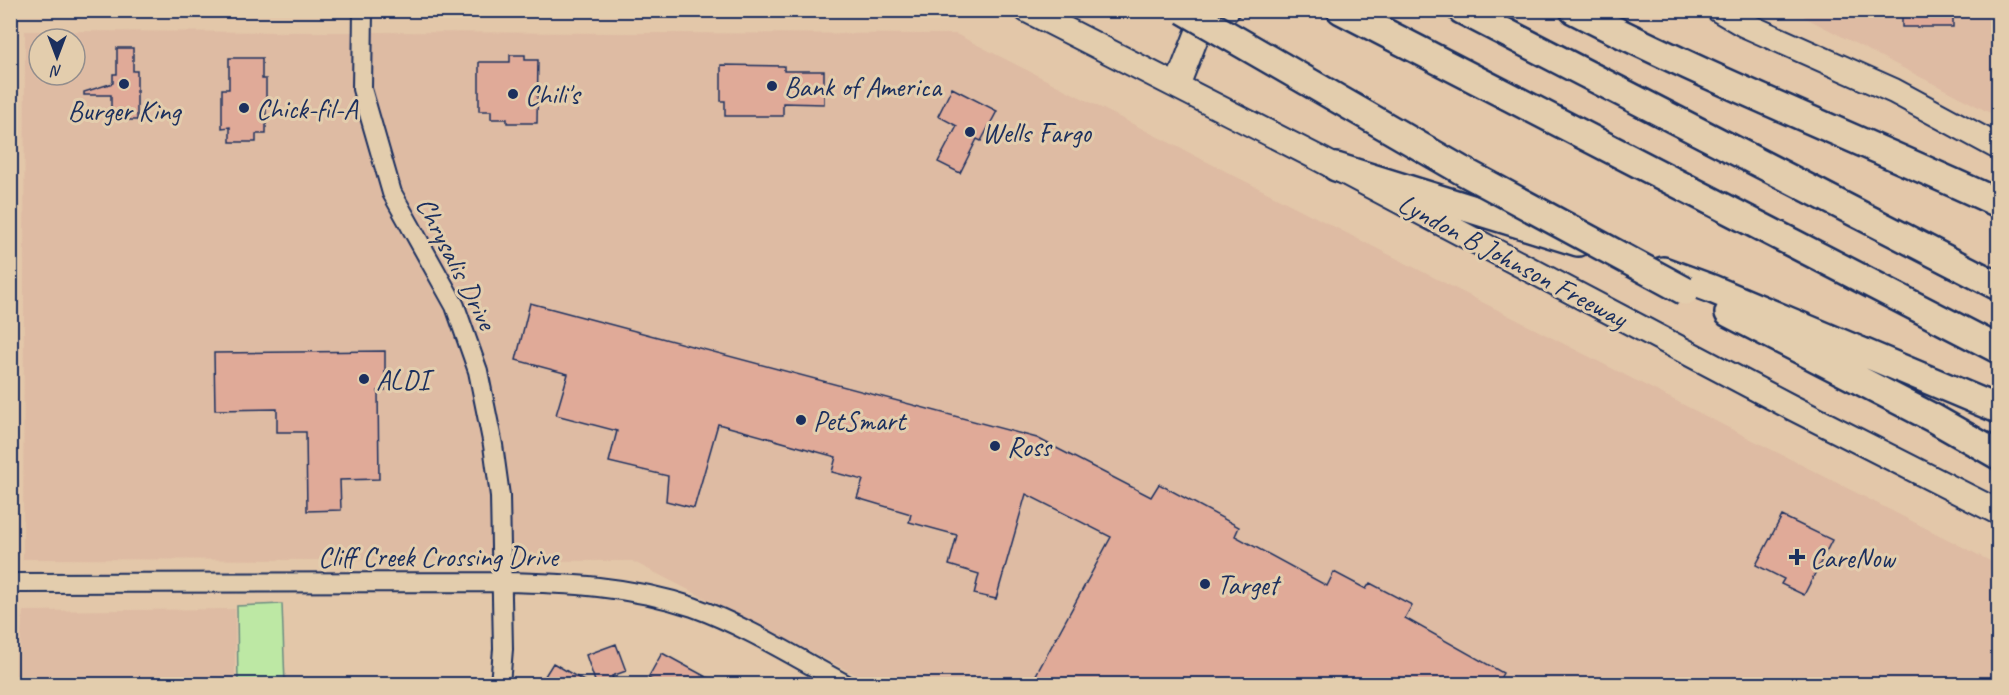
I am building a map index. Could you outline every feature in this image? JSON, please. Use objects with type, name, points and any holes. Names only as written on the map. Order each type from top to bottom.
[{"type":"highway","points":[[1184,10],[1461,170],[1685,291],[1933,418],[1998,455]]},
{"type":"highway","points":[[1574,10],[1638,43],[1998,203]]},
{"type":"highway","points":[[1347,14],[1998,349]]},
{"type":"highway","points":[[1469,14],[1998,286]]},
{"type":"highway","points":[[1336,167],[1553,233],[1712,289],[1998,410]]},
{"type":"main road","name":"Lyndon B Johnson Freeway","points":[[1027,10],[1336,167],[1789,406],[1998,512]]},
{"type":"main road","points":[[1177,86],[1198,33],[1211,16],[1227,10]]},
{"type":"main road","points":[[1719,10],[1739,17],[1894,91],[1998,147]]},
{"type":"street","name":"Chrysalis Drive","points":[[363,10],[362,89],[392,193],[454,306],[478,371],[500,496],[503,649],[500,684]]},
{"type":"street","name":"Cliff Creek Crossing Drive","points":[[10,583],[502,582],[581,585],[646,594],[694,607],[751,633],[845,684]]},
{"type":"shaded area","points":[[1807,10],[1998,11],[1998,117],[1804,17]]},
{"type":"shaded area","points":[[25,31],[27,31],[27,87],[87,87],[87,31],[956,34],[1998,565],[1998,684],[874,684],[632,561],[23,559]]},
{"type":"shaded area","points":[[235,609],[235,684],[17,684],[23,611]]},
{"type":"green space","points":[[282,604],[285,684],[238,684],[237,606]]},
{"type":"building","points":[[1902,10],[1953,10],[1953,27],[1902,27]]},
{"type":"building","name":"Burger King","points":[[117,48],[133,48],[133,71],[137,71],[137,120],[111,120],[111,95],[84,95],[84,92],[113,83],[113,74],[117,74]]},
{"type":"building","name":"Chili's","points":[[510,55],[525,55],[525,60],[538,60],[537,123],[507,123],[507,119],[491,119],[491,111],[479,111],[479,62],[510,62]]},
{"type":"building","name":"Chick-fil-A","points":[[229,58],[262,58],[262,79],[266,79],[266,134],[256,134],[256,142],[230,142],[230,127],[222,128],[222,89],[229,89]]},
{"type":"building","name":"Bank of America","points":[[721,65],[784,66],[784,71],[824,71],[824,104],[783,103],[783,116],[725,116],[725,101],[721,101]]},
{"type":"building","name":"Wells Fargo","points":[[952,88],[997,111],[981,141],[977,139],[960,173],[938,162],[957,126],[938,116]]},
{"type":"building","points":[[530,303],[1037,438],[1151,497],[1159,484],[1239,527],[1235,536],[1327,586],[1334,572],[1366,589],[1370,583],[1412,605],[1405,618],[1503,673],[1497,684],[1031,684],[1111,537],[1026,494],[996,599],[974,594],[979,574],[949,565],[957,535],[909,522],[911,514],[857,498],[863,480],[832,472],[836,457],[718,424],[694,508],[666,501],[668,476],[609,462],[617,431],[556,415],[568,374],[516,360]]},
{"type":"building","points":[[385,351],[385,390],[378,391],[379,479],[340,480],[341,510],[307,511],[306,432],[277,432],[277,409],[215,410],[214,353]]},
{"type":"building","points":[[1782,516],[1832,540],[1804,595],[1781,584],[1784,579],[1756,565]]},
{"type":"building","points":[[616,644],[626,671],[612,676],[613,679],[596,684],[586,655]]},
{"type":"building","points":[[662,653],[719,684],[659,684],[648,678]]},
{"type":"building","points":[[553,663],[589,684],[540,684]]},
{"type":"place","name":"Burger King","points":[[124,84]]},
{"type":"place","name":"Bank of America","points":[[772,86]]},
{"type":"place","name":"Chili's","points":[[513,94]]},
{"type":"place","name":"Chick-fil-A","points":[[244,108]]},
{"type":"place","name":"Wells Fargo","points":[[970,132]]},
{"type":"place","name":"ALDI","points":[[364,379]]},
{"type":"place","name":"PetSmart","points":[[801,420]]},
{"type":"place","name":"Ross","points":[[995,446]]},
{"type":"place","name":"CareNow","points":[[1797,557]]},
{"type":"place","name":"Target","points":[[1205,584]]}]
